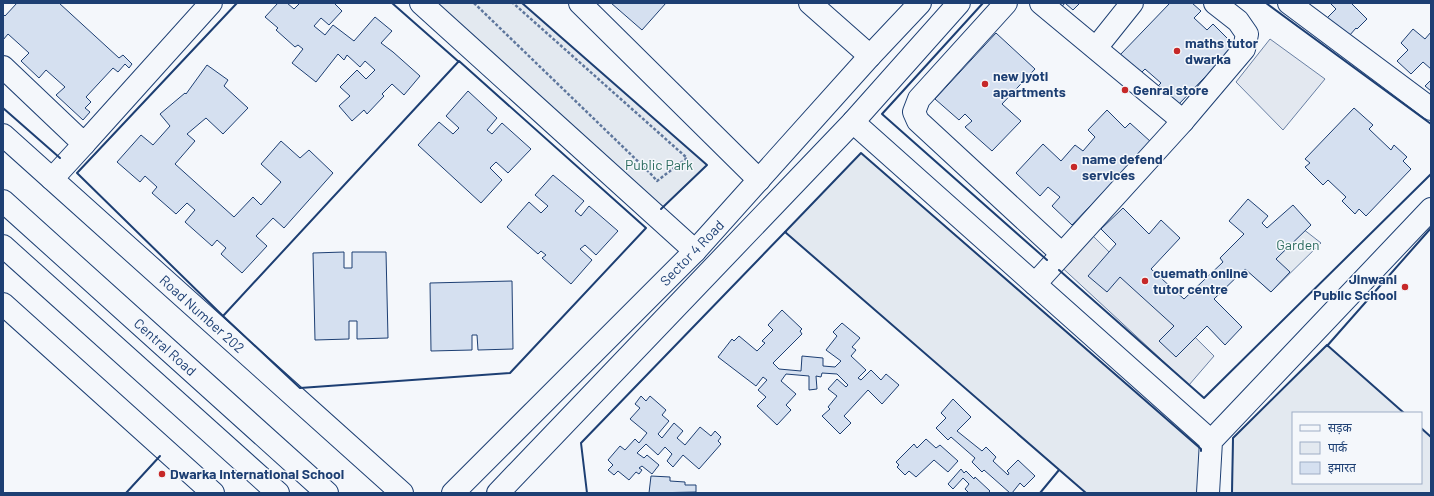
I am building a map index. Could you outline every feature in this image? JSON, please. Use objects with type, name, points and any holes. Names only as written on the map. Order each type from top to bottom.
[{"type":"street","points":[[52,179],[211,3]]},
{"type":"street","points":[[421,3],[695,251]]},
{"type":"street","points":[[580,3],[759,180]]},
{"type":"street","points":[[810,3],[870,56]]},
{"type":"street","name":"Sector 4 Road","points":[[454,493],[695,251],[870,56],[920,3]]},
{"type":"street","name":"Sector 4 Road","points":[[498,493],[853,122],[959,3]]},
{"type":"street","points":[[1006,3],[919,99],[914,112],[918,121],[1062,254]]},
{"type":"street","points":[[1041,3],[1183,120]]},
{"type":"street","points":[[1096,48],[1132,3]]},
{"type":"street","points":[[1035,284],[1183,120],[1244,49],[1247,34],[1238,21],[1215,3]]},
{"type":"street","points":[[1289,3],[1431,109]]},
{"type":"street","points":[[3,68],[84,144]]},
{"type":"street","points":[[853,122],[1211,441]]},
{"type":"street","name":"Road Number 202","points":[[3,135],[402,493]]},
{"type":"street","name":"Central Road","points":[[3,201],[327,493]]},
{"type":"street","points":[[1208,493],[1211,441],[1431,209]]},
{"type":"street","points":[[3,246],[278,493]]},
{"type":"street","points":[[3,304],[213,493]]},
{"type":"path","points":[[474,3],[657,181],[687,158],[513,3]]},
{"type":"green space","name":"Public Park","points":[[437,3],[522,3],[707,165],[661,209]]},
{"type":"green space","points":[[861,153],[1201,449],[1202,493],[1086,493],[785,232]]},
{"type":"green space","name":"Garden","points":[[1298,225],[1321,243],[1271,292],[1250,273]]},
{"type":"green space","points":[[1327,345],[1403,412],[1292,412],[1292,484],[1422,484],[1422,429],[1431,437],[1431,493],[1232,493],[1233,438]]},
{"type":"shaded area","points":[[1270,39],[1325,79],[1283,130],[1236,82]]},
{"type":"shaded area","points":[[1089,232],[1214,356],[1189,385],[1056,262]]},
{"type":"building","points":[[17,3],[59,3],[119,58],[123,55],[132,64],[129,68],[125,64],[118,72],[113,68],[86,97],[91,102],[85,108],[90,112],[83,120],[56,95],[65,87],[46,70],[39,78],[21,61],[29,53],[8,34],[3,40],[3,14],[5,16]]},
{"type":"building","points":[[278,3],[287,3],[294,9],[300,3],[334,3],[342,11],[329,25],[321,18],[314,26],[325,35],[333,25],[354,41],[375,17],[392,31],[381,43],[420,76],[404,95],[392,84],[382,94],[384,96],[367,114],[364,110],[352,121],[339,106],[350,96],[340,87],[357,70],[366,79],[375,70],[365,61],[360,67],[347,55],[344,60],[338,54],[316,82],[292,63],[303,49],[298,45],[295,47],[276,30],[278,28],[265,17]]},
{"type":"building","points":[[611,3],[666,3],[642,30]]},
{"type":"building","points":[[1047,3],[1065,3],[1057,12]]},
{"type":"building","points":[[1065,3],[1080,3],[1073,10]]},
{"type":"building","name":"maths tutor dwarka","points":[[1170,3],[1192,3],[1201,11],[1194,18],[1207,30],[1213,24],[1235,46],[1177,106],[1157,87],[1161,83],[1145,69],[1139,75],[1119,56]]},
{"type":"building","points":[[1330,3],[1351,3],[1367,19],[1349,36],[1324,21],[1336,9]]},
{"type":"building","points":[[1413,29],[1425,39],[1431,32],[1431,69],[1423,62],[1411,74],[1397,61],[1408,50],[1401,43]]},
{"type":"building","name":"new jyoti apartments","points":[[996,33],[1035,69],[1002,104],[1021,121],[992,151],[965,127],[972,121],[965,114],[959,120],[935,99]]},
{"type":"building","points":[[207,65],[228,80],[224,86],[248,108],[223,134],[206,118],[187,134],[195,141],[175,164],[234,217],[253,197],[261,205],[281,182],[261,164],[281,141],[300,158],[309,150],[333,173],[284,228],[273,218],[256,236],[267,246],[242,273],[221,254],[226,248],[217,240],[212,246],[185,222],[195,210],[187,203],[176,214],[152,193],[157,187],[145,176],[140,182],[117,162],[141,135],[153,145],[170,126],[160,114],[185,93],[186,94]]},
{"type":"building","points":[[1431,80],[1431,91],[1425,86]]},
{"type":"building","points":[[468,91],[497,118],[487,130],[492,134],[502,123],[531,149],[508,173],[496,162],[490,168],[502,180],[481,203],[418,145],[439,122],[453,134],[459,128],[446,116]]},
{"type":"building","points":[[1354,108],[1373,125],[1369,129],[1391,150],[1394,145],[1407,157],[1403,161],[1411,169],[1366,216],[1359,209],[1355,214],[1342,201],[1346,197],[1328,180],[1323,185],[1305,167],[1310,163],[1305,159]]},
{"type":"building","name":"name defend services","points":[[1107,110],[1125,128],[1130,123],[1151,142],[1072,225],[1052,206],[1060,197],[1048,187],[1040,196],[1016,173],[1043,144],[1061,161],[1075,145],[1083,151],[1095,137],[1088,130]]},
{"type":"building","points":[[553,175],[584,201],[575,211],[581,216],[589,206],[618,231],[596,255],[585,245],[580,249],[592,260],[571,284],[542,258],[546,255],[541,251],[538,254],[507,227],[529,202],[541,213],[548,206],[535,195]]},
{"type":"building","name":"cuemath online tutor centre","points":[[1248,199],[1268,216],[1262,223],[1267,228],[1293,205],[1311,225],[1276,259],[1290,272],[1271,292],[1245,269],[1214,299],[1242,327],[1225,345],[1207,326],[1176,357],[1159,341],[1174,326],[1120,277],[1107,292],[1088,276],[1116,244],[1101,229],[1123,208],[1149,234],[1161,220],[1180,238],[1151,269],[1184,299],[1223,262],[1220,258],[1244,234],[1229,221]]},
{"type":"building","points":[[344,252],[344,268],[352,268],[352,252],[386,252],[388,338],[357,339],[357,321],[349,321],[349,339],[315,340],[313,253]]},
{"type":"building","points":[[512,281],[513,349],[478,350],[477,335],[472,335],[472,350],[431,351],[430,283]]},
{"type":"building","points":[[782,310],[802,329],[800,331],[802,334],[773,363],[779,369],[801,371],[802,356],[823,358],[823,366],[835,367],[841,361],[826,350],[837,336],[833,332],[842,323],[860,338],[852,347],[856,350],[851,356],[866,370],[858,378],[861,380],[871,370],[881,380],[886,374],[899,385],[882,404],[868,390],[844,416],[851,423],[840,434],[822,416],[830,409],[828,407],[837,396],[828,389],[837,379],[846,387],[848,385],[837,374],[822,373],[821,377],[816,376],[817,389],[809,390],[809,376],[786,374],[781,381],[796,394],[786,405],[791,410],[777,425],[757,406],[766,397],[758,390],[767,380],[763,377],[756,386],[718,357],[732,339],[734,341],[739,336],[757,351],[765,343],[762,341],[773,330],[768,325]]},
{"type":"building","points":[[641,396],[646,401],[650,396],[666,410],[662,415],[669,421],[658,434],[662,438],[674,423],[683,431],[677,438],[685,445],[700,427],[711,436],[715,431],[721,437],[718,441],[721,444],[699,469],[683,455],[673,467],[667,461],[672,454],[665,447],[658,455],[646,444],[637,453],[644,458],[647,455],[659,465],[652,474],[642,466],[639,468],[642,470],[639,474],[636,472],[629,480],[618,471],[614,475],[608,470],[613,465],[608,460],[620,446],[625,450],[635,439],[639,443],[647,433],[630,419],[640,408],[635,404]]},
{"type":"building","points":[[953,399],[971,417],[957,431],[982,451],[986,447],[996,457],[993,461],[1008,475],[1009,473],[1007,471],[1018,460],[1035,476],[1024,487],[1020,483],[1012,493],[1010,493],[984,470],[982,472],[972,462],[975,458],[951,437],[948,440],[936,428],[946,418],[941,413]]},
{"type":"building","points":[[926,439],[936,448],[940,445],[958,461],[948,472],[934,460],[916,477],[909,471],[905,475],[897,467],[899,465],[896,462],[914,444],[917,448]]},
{"type":"building","points":[[961,469],[964,473],[966,471],[974,479],[975,477],[990,491],[988,493],[969,493],[965,489],[969,484],[963,478],[953,489],[948,484]]},
{"type":"building","points":[[651,476],[670,477],[670,481],[685,482],[685,485],[696,485],[696,492],[649,493]]},
{"type":"wall","points":[[223,316],[77,173],[237,3]]},
{"type":"wall","points":[[392,3],[459,62]]},
{"type":"wall","points":[[522,3],[707,165],[661,209]]},
{"type":"wall","points":[[983,3],[882,114],[1047,260]]},
{"type":"wall","points":[[1266,3],[1431,124]]},
{"type":"wall","points":[[459,61],[646,228],[510,373],[300,388],[223,316],[459,61]]},
{"type":"wall","points":[[3,108],[60,158]]},
{"type":"wall","points":[[1086,493],[785,232],[861,153],[1201,449],[1201,451]]},
{"type":"wall","points":[[1059,270],[1204,398],[1431,174]]},
{"type":"wall","points":[[1327,346],[1431,228]]},
{"type":"wall","points":[[587,493],[581,443],[786,232]]},
{"type":"wall","points":[[1232,493],[1233,438],[1327,345],[1403,412]]},
{"type":"wall","points":[[1422,429],[1431,437]]},
{"type":"wall","points":[[126,493],[160,456]]},
{"type":"wall","points":[[1040,493],[1059,470]]},
{"type":"place","name":"maths tutor dwarka","points":[[1177,51]]},
{"type":"place","name":"new jyoti apartments","points":[[985,84]]},
{"type":"place","name":"Genral store","points":[[1125,90]]},
{"type":"place","name":"name defend services","points":[[1074,167]]},
{"type":"place","name":"cuemath online tutor centre","points":[[1145,281]]},
{"type":"place","name":"Jinwani Public School","points":[[1405,287]]},
{"type":"place","name":"Dwarka International School","points":[[162,474]]}]
